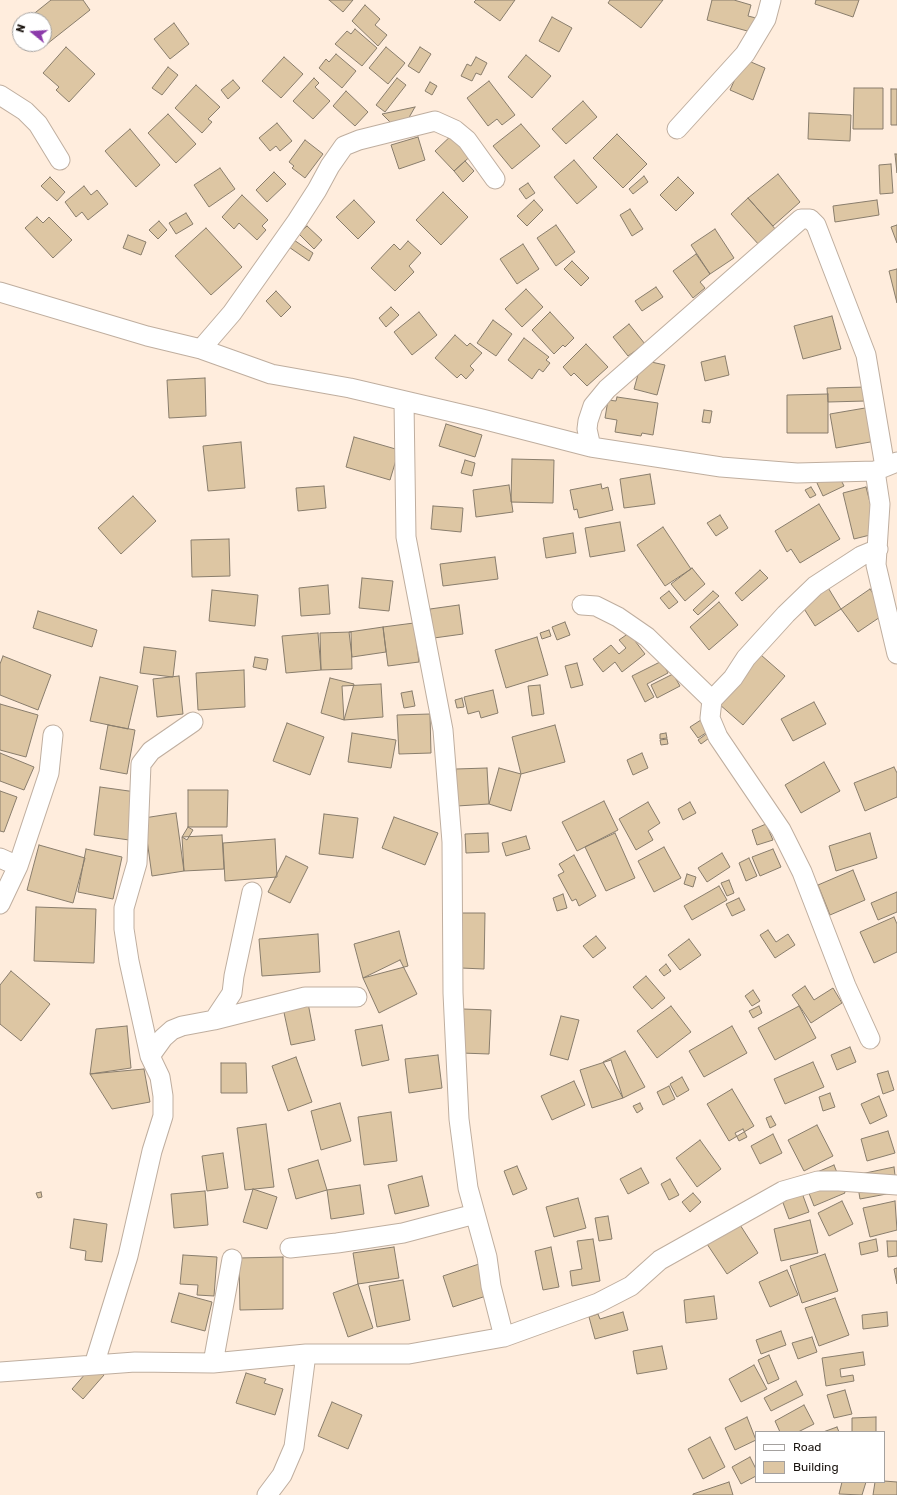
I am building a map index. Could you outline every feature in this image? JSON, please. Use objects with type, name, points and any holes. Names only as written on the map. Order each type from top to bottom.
[{"type":"street","points":[[676,129],[745,54],[766,19],[771,0]]},
{"type":"street","points":[[0,95],[25,111],[38,124],[60,160]]},
{"type":"street","points":[[201,349],[232,313],[297,221],[317,190],[330,166],[344,146],[359,140],[435,121],[455,130],[467,140],[495,179]]},
{"type":"street","points":[[591,447],[587,429],[588,421],[593,406],[607,389],[802,219],[810,219],[816,224],[866,355],[886,467],[880,504],[876,565],[897,654]]},
{"type":"street","points":[[0,292],[147,336],[201,349],[271,374],[350,388],[404,402],[482,419],[591,447],[721,467],[789,473],[886,467]]},
{"type":"street","points":[[404,402],[406,537],[443,730],[452,842],[453,994],[459,1119],[468,1188],[487,1257],[491,1286],[504,1337]]},
{"type":"street","points":[[870,1040],[846,986],[802,872],[781,830],[718,737],[710,718],[712,700],[733,678],[746,658],[786,614],[815,586],[861,556],[878,549]]},
{"type":"street","points":[[582,605],[596,606],[618,617],[647,637],[712,700]]},
{"type":"street","points":[[94,1365],[128,1256],[152,1151],[163,1116],[163,1096],[160,1077],[150,1056],[129,961],[124,929],[124,908],[137,863],[141,764],[151,751],[193,722]]},
{"type":"street","points":[[0,904],[18,866],[49,773],[53,735]]},
{"type":"street","points":[[0,858],[18,866]]},
{"type":"street","points":[[214,1020],[232,993],[234,976],[252,892]]},
{"type":"street","points":[[150,1056],[163,1038],[172,1030],[182,1026],[214,1020],[305,997],[357,996]]},
{"type":"street","points":[[0,1358],[7,1372],[135,1362],[213,1363],[306,1354],[409,1354],[504,1337],[598,1303],[631,1286],[660,1260],[783,1191],[818,1182],[839,1181],[897,1185]]},
{"type":"street","points":[[290,1248],[337,1243],[403,1233],[475,1214]]},
{"type":"street","points":[[213,1363],[232,1259]]},
{"type":"street","points":[[267,1495],[282,1475],[294,1447],[306,1354]]},
{"type":"building","points":[[51,0],[83,0],[90,10],[52,40],[52,12],[36,12]]},
{"type":"building","points":[[329,0],[353,0],[343,12]]},
{"type":"building","points":[[476,0],[515,0],[500,21],[474,2]]},
{"type":"building","points":[[610,0],[663,0],[641,28],[608,3]]},
{"type":"building","points":[[712,0],[734,0],[751,5],[748,16],[756,18],[751,32],[707,20]]},
{"type":"building","points":[[816,0],[859,0],[853,17],[815,4]]},
{"type":"building","points":[[365,5],[380,19],[375,25],[387,35],[378,46],[352,21]]},
{"type":"building","points":[[552,17],[572,28],[559,52],[539,41]]},
{"type":"building","points":[[174,23],[189,44],[170,59],[154,39]]},
{"type":"building","points":[[355,29],[377,48],[362,66],[335,44],[347,31],[351,34]]},
{"type":"building","points":[[66,47],[95,74],[69,102],[56,90],[59,87],[43,73]]},
{"type":"building","points":[[386,47],[405,63],[388,84],[369,68]]},
{"type":"building","points":[[420,47],[431,54],[419,73],[408,66]]},
{"type":"building","points":[[336,54],[356,71],[342,88],[319,68],[326,59],[329,62]]},
{"type":"building","points":[[526,55],[551,76],[532,98],[508,77]]},
{"type":"building","points":[[284,57],[303,74],[281,98],[262,81]]},
{"type":"building","points":[[476,57],[487,63],[481,75],[476,73],[472,81],[461,76],[467,64],[471,66]]},
{"type":"building","points":[[744,59],[765,68],[753,100],[730,90]]},
{"type":"building","points":[[168,67],[178,75],[162,95],[152,88]]},
{"type":"building","points":[[314,78],[319,83],[315,87],[330,101],[313,119],[293,101]]},
{"type":"building","points":[[397,78],[406,85],[385,112],[376,105]]},
{"type":"building","points":[[233,80],[240,88],[228,99],[221,90]]},
{"type":"building","points":[[489,81],[515,115],[502,125],[497,119],[488,126],[467,98]]},
{"type":"building","points":[[430,82],[437,86],[432,95],[425,91]]},
{"type":"building","points":[[196,85],[220,107],[208,119],[212,122],[202,133],[175,108]]},
{"type":"building","points":[[854,88],[883,88],[883,129],[853,129]]},
{"type":"building","points":[[891,89],[897,89],[897,125],[891,125]]},
{"type":"building","points":[[346,91],[368,112],[355,126],[333,106]]},
{"type":"building","points":[[583,101],[597,117],[566,144],[552,129]]},
{"type":"building","points":[[415,107],[407,121],[391,123],[382,114]]},
{"type":"building","points":[[809,113],[851,115],[850,141],[808,139]]},
{"type":"building","points":[[168,114],[196,144],[176,163],[148,133]]},
{"type":"building","points":[[277,123],[292,141],[280,151],[276,146],[270,151],[259,138]]},
{"type":"building","points":[[521,124],[540,146],[512,169],[493,146]]},
{"type":"building","points":[[130,129],[160,165],[136,187],[105,151]]},
{"type":"building","points":[[455,132],[474,153],[454,171],[435,151]]},
{"type":"building","points":[[617,134],[647,164],[623,188],[593,158]]},
{"type":"building","points":[[418,137],[425,160],[399,169],[391,145]]},
{"type":"building","points":[[305,140],[323,154],[305,178],[292,168],[294,166],[289,162]]},
{"type":"building","points":[[895,154],[897,154],[897,173]]},
{"type":"building","points":[[574,160],[597,187],[577,204],[554,177]]},
{"type":"building","points":[[465,161],[474,171],[463,182],[454,171]]},
{"type":"building","points":[[891,164],[893,193],[880,194],[879,165]]},
{"type":"building","points":[[220,168],[235,189],[209,207],[194,185]]},
{"type":"building","points":[[274,172],[286,184],[267,202],[256,190]]},
{"type":"building","points":[[778,174],[800,202],[773,226],[748,198]]},
{"type":"building","points":[[644,176],[648,182],[633,194],[629,189]]},
{"type":"building","points":[[50,177],[65,192],[57,201],[41,186]]},
{"type":"building","points":[[678,177],[694,193],[676,211],[660,195]]},
{"type":"building","points":[[528,183],[535,193],[526,199],[519,189]]},
{"type":"building","points":[[84,186],[91,195],[97,190],[108,204],[88,220],[82,212],[76,217],[65,202]]},
{"type":"building","points":[[443,192],[468,217],[441,245],[416,220]]},
{"type":"building","points":[[242,195],[268,220],[262,226],[266,230],[257,240],[239,223],[234,229],[222,217]]},
{"type":"building","points":[[748,198],[777,231],[760,246],[731,214]]},
{"type":"building","points":[[354,200],[375,222],[358,239],[336,217]]},
{"type":"building","points":[[534,200],[543,210],[527,226],[517,216]]},
{"type":"building","points":[[877,200],[879,215],[835,222],[833,206]]},
{"type":"building","points":[[630,209],[643,229],[632,236],[620,215]]},
{"type":"building","points":[[186,213],[193,224],[176,234],[169,223]]},
{"type":"building","points":[[37,217],[43,223],[49,217],[72,240],[53,258],[25,228]]},
{"type":"building","points":[[159,221],[167,230],[158,239],[149,230]]},
{"type":"building","points":[[556,225],[575,252],[556,266],[537,238]]},
{"type":"building","points":[[897,225],[897,243],[891,227]]},
{"type":"building","points":[[307,226],[322,240],[314,249],[299,234]]},
{"type":"building","points":[[206,228],[242,267],[211,295],[175,256]]},
{"type":"building","points":[[715,229],[734,258],[710,274],[691,245]]},
{"type":"building","points":[[128,235],[146,242],[141,255],[123,248]]},
{"type":"building","points":[[291,238],[313,253],[309,261],[286,245]]},
{"type":"building","points":[[408,241],[421,253],[409,266],[414,272],[395,291],[371,268],[394,244],[400,250]]},
{"type":"building","points":[[523,244],[539,269],[517,284],[500,259]]},
{"type":"building","points":[[696,254],[710,274],[700,282],[705,288],[693,298],[673,271]]},
{"type":"building","points":[[572,261],[589,278],[581,286],[564,269]]},
{"type":"building","points":[[897,269],[897,303],[889,271]]},
{"type":"building","points":[[656,287],[663,297],[642,311],[635,301]]},
{"type":"building","points":[[526,289],[543,307],[522,327],[505,309]]},
{"type":"building","points":[[276,291],[291,307],[281,317],[266,301]]},
{"type":"building","points":[[391,307],[399,315],[386,327],[379,318]]},
{"type":"building","points":[[419,312],[437,335],[412,355],[394,332]]},
{"type":"building","points":[[550,312],[574,338],[565,347],[563,345],[554,354],[532,330]]},
{"type":"building","points":[[832,316],[841,349],[803,359],[794,326]]},
{"type":"building","points":[[493,320],[512,334],[496,356],[477,343]]},
{"type":"building","points":[[629,324],[645,344],[628,356],[613,337]]},
{"type":"building","points":[[455,335],[467,346],[470,343],[482,353],[470,366],[474,370],[466,379],[461,374],[457,378],[435,358]]},
{"type":"building","points":[[524,338],[549,357],[546,360],[550,363],[543,372],[539,369],[532,379],[508,360]]},
{"type":"building","points":[[586,344],[608,367],[587,386],[574,373],[571,376],[563,367]]},
{"type":"building","points":[[725,356],[729,375],[705,381],[701,362]]},
{"type":"building","points":[[642,360],[665,365],[657,395],[634,389]]},
{"type":"building","points":[[205,378],[206,416],[169,418],[167,380]]},
{"type":"building","points":[[866,387],[866,401],[828,402],[827,388]]},
{"type":"building","points":[[828,394],[828,433],[787,433],[787,395]]},
{"type":"building","points":[[617,397],[658,403],[653,435],[642,433],[641,436],[615,432],[617,420],[605,418],[608,400],[616,401]]},
{"type":"building","points":[[871,407],[876,441],[836,448],[830,414]]},
{"type":"building","points":[[704,410],[712,411],[710,423],[702,422]]},
{"type":"building","points":[[446,424],[482,435],[475,457],[439,446]]},
{"type":"building","points":[[354,437],[399,450],[390,480],[346,467]]},
{"type":"building","points":[[241,442],[245,488],[208,491],[203,446]]},
{"type":"building","points":[[512,459],[554,460],[553,503],[511,502]]},
{"type":"building","points":[[465,460],[475,463],[472,476],[461,473]]},
{"type":"building","points":[[650,474],[655,504],[624,508],[620,479]]},
{"type":"building","points":[[838,474],[844,486],[823,496],[817,483]]},
{"type":"building","points":[[601,484],[602,489],[608,487],[613,510],[579,518],[577,509],[574,510],[570,490]]},
{"type":"building","points":[[509,485],[513,512],[476,517],[473,490]]},
{"type":"building","points":[[324,486],[326,508],[298,511],[296,488]]},
{"type":"building","points":[[811,487],[816,495],[810,498],[805,490]]},
{"type":"building","points":[[866,487],[878,533],[854,539],[843,493]]},
{"type":"building","points":[[133,496],[156,521],[121,554],[98,528]]},
{"type":"building","points":[[819,504],[840,539],[800,563],[791,549],[787,552],[775,531]]},
{"type":"building","points":[[433,506],[463,508],[461,532],[431,529]]},
{"type":"building","points":[[720,515],[728,528],[716,536],[707,523]]},
{"type":"building","points":[[620,522],[625,551],[590,557],[585,528]]},
{"type":"building","points":[[663,527],[691,569],[665,586],[637,545]]},
{"type":"building","points":[[573,533],[576,553],[546,558],[543,538]]},
{"type":"building","points":[[229,539],[230,576],[192,577],[191,540]]},
{"type":"building","points":[[495,557],[498,579],[443,586],[440,564]]},
{"type":"building","points":[[692,568],[705,584],[685,601],[671,584]]},
{"type":"building","points":[[760,570],[768,578],[742,601],[735,593]]},
{"type":"building","points":[[362,578],[393,581],[389,611],[359,608]]},
{"type":"building","points":[[328,585],[330,614],[301,616],[299,588]]},
{"type":"building","points":[[827,586],[841,609],[815,626],[801,604]]},
{"type":"building","points":[[870,589],[886,613],[858,632],[841,609]]},
{"type":"building","points":[[212,590],[258,595],[255,626],[209,621]]},
{"type":"building","points":[[669,591],[678,602],[669,609],[660,598]]},
{"type":"building","points":[[713,591],[719,596],[698,615],[693,610]]},
{"type":"building","points":[[719,602],[738,625],[709,650],[690,627]]},
{"type":"building","points":[[459,605],[463,634],[434,638],[430,609]]},
{"type":"building","points":[[38,611],[97,630],[92,647],[33,628]]},
{"type":"building","points":[[565,622],[570,635],[557,640],[552,627]]},
{"type":"building","points":[[414,623],[419,662],[388,666],[383,627]]},
{"type":"building","points":[[383,627],[386,652],[352,657],[349,632]]},
{"type":"building","points":[[549,630],[551,636],[542,639],[540,633]]},
{"type":"building","points":[[351,632],[352,669],[321,670],[320,633]]},
{"type":"building","points":[[318,633],[321,670],[286,673],[282,636]]},
{"type":"building","points":[[629,633],[645,654],[622,672],[615,662],[603,672],[593,659],[611,645],[619,654],[626,648],[619,640]]},
{"type":"building","points":[[537,637],[548,675],[506,688],[495,650]]},
{"type":"building","points":[[144,647],[176,651],[173,677],[140,673]]},
{"type":"building","points":[[761,655],[785,676],[743,725],[719,704]]},
{"type":"building","points":[[3,656],[51,675],[38,710],[0,695],[0,664]]},
{"type":"building","points":[[255,657],[268,659],[266,670],[253,667]]},
{"type":"building","points":[[662,661],[668,673],[647,684],[654,697],[645,702],[632,676]]},
{"type":"building","points":[[577,663],[583,685],[571,688],[565,666]]},
{"type":"building","points":[[244,670],[245,707],[198,710],[196,673]]},
{"type":"building","points":[[673,674],[680,686],[657,698],[651,685]]},
{"type":"building","points":[[179,676],[183,714],[157,717],[153,679]]},
{"type":"building","points":[[100,677],[138,686],[128,729],[90,721]]},
{"type":"building","points":[[330,678],[354,684],[344,720],[321,713]]},
{"type":"building","points":[[381,684],[383,717],[344,720],[342,686]]},
{"type":"building","points":[[540,685],[544,714],[532,716],[528,686]]},
{"type":"building","points":[[493,690],[498,713],[481,718],[479,711],[468,714],[464,697]]},
{"type":"building","points":[[412,691],[415,706],[404,708],[401,693]]},
{"type":"building","points":[[462,698],[464,707],[457,708],[455,700]]},
{"type":"building","points":[[814,702],[826,724],[793,741],[781,719]]},
{"type":"building","points":[[0,704],[38,715],[26,757],[0,750]]},
{"type":"building","points":[[430,714],[431,753],[399,754],[397,715]]},
{"type":"building","points":[[704,718],[712,729],[698,738],[690,727]]},
{"type":"building","points":[[287,723],[324,737],[310,775],[273,761]]},
{"type":"building","points":[[108,725],[135,730],[127,774],[100,769]]},
{"type":"building","points":[[555,725],[565,762],[521,774],[512,737]]},
{"type":"building","points":[[713,729],[716,733],[701,744],[698,740]]},
{"type":"building","points":[[352,733],[396,740],[391,768],[348,762]]},
{"type":"building","points":[[666,733],[667,738],[660,739],[660,734]]},
{"type":"building","points":[[667,739],[668,744],[661,745],[660,740]]},
{"type":"building","points":[[0,753],[34,767],[24,790],[0,781]]},
{"type":"building","points":[[642,753],[648,768],[633,775],[627,760]]},
{"type":"building","points":[[824,762],[840,791],[801,813],[785,785]]},
{"type":"building","points":[[894,767],[897,773],[897,797],[865,811],[854,783]]},
{"type":"building","points":[[487,768],[489,804],[457,806],[456,769]]},
{"type":"building","points":[[499,768],[521,774],[511,811],[489,804]]},
{"type":"building","points":[[100,787],[136,792],[129,840],[94,835]]},
{"type":"building","points":[[188,790],[228,790],[227,827],[188,827]]},
{"type":"building","points":[[0,791],[17,797],[4,832],[0,831]]},
{"type":"building","points":[[604,801],[618,830],[577,851],[562,822]]},
{"type":"building","points":[[648,802],[660,823],[648,831],[653,840],[636,850],[619,819]]},
{"type":"building","points":[[690,802],[696,813],[683,820],[678,809]]},
{"type":"building","points":[[176,813],[184,871],[152,876],[144,818]]},
{"type":"building","points":[[324,814],[358,818],[353,858],[319,854]]},
{"type":"building","points":[[394,817],[438,833],[425,865],[382,848]]},
{"type":"building","points":[[766,824],[773,840],[757,845],[752,830]]},
{"type":"building","points":[[188,827],[193,830],[187,840],[182,837]]},
{"type":"building","points":[[488,833],[489,852],[466,853],[465,834]]},
{"type":"building","points":[[615,833],[635,878],[606,891],[585,847]]},
{"type":"building","points":[[870,833],[877,858],[836,871],[829,846]]},
{"type":"building","points":[[222,835],[224,869],[184,871],[182,837]]},
{"type":"building","points":[[526,836],[530,849],[506,856],[502,843]]},
{"type":"building","points":[[275,839],[277,877],[225,881],[223,843]]},
{"type":"building","points":[[39,845],[85,858],[73,903],[27,890]]},
{"type":"building","points":[[664,847],[681,878],[654,892],[638,861]]},
{"type":"building","points":[[86,849],[122,857],[113,899],[78,892]]},
{"type":"building","points":[[773,849],[781,867],[760,876],[752,857]]},
{"type":"building","points":[[722,853],[730,867],[707,882],[698,868]]},
{"type":"building","points":[[574,855],[596,896],[579,906],[576,899],[572,901],[558,875],[564,872],[559,864]]},
{"type":"building","points":[[286,856],[308,867],[290,903],[268,892]]},
{"type":"building","points":[[749,858],[757,876],[746,881],[739,863]]},
{"type":"building","points":[[853,870],[865,900],[830,915],[818,885]]},
{"type":"building","points":[[687,874],[696,877],[693,887],[684,884]]},
{"type":"building","points":[[729,880],[734,893],[727,896],[721,883]]},
{"type":"building","points":[[719,886],[727,900],[692,920],[684,906]]},
{"type":"building","points":[[897,892],[897,912],[878,920],[871,903]]},
{"type":"building","points":[[563,894],[567,908],[557,911],[553,898]]},
{"type":"building","points":[[739,898],[745,910],[732,916],[726,904]]},
{"type":"building","points":[[36,907],[96,909],[94,963],[34,961]]},
{"type":"building","points":[[462,913],[485,913],[484,969],[461,968]]},
{"type":"building","points":[[894,917],[897,924],[897,952],[874,963],[860,932]]},
{"type":"building","points":[[768,930],[776,942],[788,934],[795,945],[775,958],[760,935]]},
{"type":"building","points":[[399,931],[408,966],[363,978],[354,944]]},
{"type":"building","points":[[318,934],[320,972],[262,976],[259,939]]},
{"type":"building","points":[[596,936],[606,948],[593,958],[583,946]]},
{"type":"building","points":[[689,939],[701,955],[680,970],[668,955]]},
{"type":"building","points":[[400,960],[417,994],[379,1013],[363,978]]},
{"type":"building","points":[[666,964],[671,971],[664,976],[659,970]]},
{"type":"building","points":[[11,971],[50,1004],[21,1041],[0,1024],[0,985]]},
{"type":"building","points":[[646,976],[665,998],[652,1009],[633,987]]},
{"type":"building","points":[[805,986],[814,1000],[833,988],[842,1003],[811,1023],[792,995]]},
{"type":"building","points":[[753,990],[760,1001],[752,1006],[745,996]]},
{"type":"building","points":[[308,1003],[315,1040],[291,1045],[283,1008]]},
{"type":"building","points":[[671,1006],[691,1032],[657,1058],[637,1031]]},
{"type":"building","points":[[759,1006],[762,1013],[753,1018],[749,1011]]},
{"type":"building","points":[[799,1006],[816,1038],[775,1060],[758,1028]]},
{"type":"building","points":[[463,1009],[491,1010],[489,1054],[461,1053]]},
{"type":"building","points":[[561,1016],[579,1020],[568,1060],[550,1055]]},
{"type":"building","points":[[382,1025],[389,1060],[362,1066],[355,1030]]},
{"type":"building","points":[[127,1026],[131,1068],[90,1074],[96,1029]]},
{"type":"building","points":[[732,1026],[747,1053],[704,1077],[689,1051]]},
{"type":"building","points":[[850,1047],[856,1062],[837,1070],[831,1055]]},
{"type":"building","points":[[625,1051],[645,1087],[623,1098],[603,1062]]},
{"type":"building","points":[[438,1055],[442,1088],[409,1093],[405,1059]]},
{"type":"building","points":[[296,1057],[312,1102],[288,1111],[272,1066]]},
{"type":"building","points":[[611,1060],[623,1098],[592,1108],[580,1070]]},
{"type":"building","points":[[813,1062],[824,1087],[785,1104],[774,1079]]},
{"type":"building","points":[[221,1063],[246,1063],[247,1093],[221,1093]]},
{"type":"building","points":[[144,1069],[150,1102],[112,1109],[90,1074]]},
{"type":"building","points":[[888,1071],[894,1090],[883,1094],[877,1074]]},
{"type":"building","points":[[682,1077],[689,1090],[677,1097],[670,1084]]},
{"type":"building","points":[[574,1081],[585,1105],[552,1120],[541,1096]]},
{"type":"building","points":[[669,1086],[675,1099],[663,1105],[657,1092]]},
{"type":"building","points":[[732,1089],[754,1126],[729,1141],[707,1104]]},
{"type":"building","points":[[830,1093],[835,1107],[823,1111],[819,1097]]},
{"type":"building","points":[[879,1096],[887,1116],[870,1124],[861,1104]]},
{"type":"building","points":[[340,1103],[351,1141],[321,1150],[311,1111]]},
{"type":"building","points":[[640,1103],[643,1109],[637,1113],[633,1106]]},
{"type":"building","points":[[391,1112],[397,1161],[364,1165],[358,1117]]},
{"type":"building","points":[[771,1116],[776,1125],[770,1128],[766,1118]]},
{"type":"building","points":[[266,1124],[274,1187],[245,1190],[237,1128]]},
{"type":"building","points":[[817,1125],[833,1156],[804,1171],[788,1140]]},
{"type":"building","points":[[743,1129],[747,1137],[739,1141],[735,1133]]},
{"type":"building","points":[[888,1131],[895,1153],[867,1161],[861,1139]]},
{"type":"building","points":[[773,1134],[782,1153],[760,1164],[751,1146]]},
{"type":"building","points":[[700,1140],[721,1169],[697,1187],[676,1158]]},
{"type":"building","points":[[223,1153],[228,1188],[207,1191],[202,1156]]},
{"type":"building","points":[[318,1160],[327,1190],[296,1199],[288,1169]]},
{"type":"building","points":[[834,1165],[845,1193],[814,1206],[803,1178]]},
{"type":"building","points":[[517,1166],[527,1189],[513,1195],[504,1171]]},
{"type":"building","points":[[894,1167],[897,1192],[860,1199],[856,1175]]},
{"type":"building","points":[[641,1168],[649,1183],[628,1194],[620,1179]]},
{"type":"building","points":[[422,1176],[429,1206],[395,1214],[388,1185]]},
{"type":"building","points":[[670,1179],[679,1195],[669,1200],[661,1184]]},
{"type":"building","points":[[360,1185],[364,1214],[331,1219],[327,1190]]},
{"type":"building","points":[[253,1189],[277,1197],[267,1229],[243,1222]]},
{"type":"building","points":[[205,1191],[208,1225],[174,1228],[171,1194]]},
{"type":"building","points":[[41,1192],[42,1197],[38,1198],[36,1193]]},
{"type":"building","points":[[693,1193],[701,1202],[690,1212],[682,1202]]},
{"type":"building","points":[[802,1193],[809,1212],[789,1219],[782,1200]]},
{"type":"building","points":[[578,1198],[586,1228],[554,1237],[546,1207]]},
{"type":"building","points":[[842,1201],[853,1224],[829,1236],[818,1213]]},
{"type":"building","points":[[895,1201],[897,1230],[870,1237],[863,1208]]},
{"type":"building","points":[[608,1216],[612,1239],[599,1241],[595,1218]]},
{"type":"building","points":[[735,1217],[758,1253],[727,1274],[703,1238]]},
{"type":"building","points":[[74,1219],[107,1224],[102,1262],[85,1260],[86,1251],[70,1248]]},
{"type":"building","points":[[810,1220],[818,1253],[781,1261],[774,1229]]},
{"type":"building","points":[[593,1239],[600,1281],[572,1286],[570,1271],[582,1269],[577,1241]]},
{"type":"building","points":[[876,1239],[878,1251],[861,1255],[859,1243]]},
{"type":"building","points":[[887,1241],[897,1241],[897,1256],[888,1257]]},
{"type":"building","points":[[394,1247],[399,1278],[358,1284],[353,1253]]},
{"type":"building","points":[[551,1247],[559,1287],[543,1290],[535,1251]]},
{"type":"building","points":[[825,1254],[838,1291],[802,1303],[790,1266]]},
{"type":"building","points":[[183,1255],[217,1257],[214,1296],[197,1295],[198,1285],[180,1284]]},
{"type":"building","points":[[283,1257],[283,1309],[240,1310],[239,1258]]},
{"type":"building","points":[[488,1261],[498,1292],[453,1307],[443,1276]]},
{"type":"building","points":[[897,1268],[897,1284],[894,1269]]},
{"type":"building","points":[[787,1270],[798,1295],[770,1307],[759,1282]]},
{"type":"building","points":[[403,1280],[410,1320],[377,1327],[369,1286]]},
{"type":"building","points":[[358,1284],[373,1328],[348,1337],[333,1293]]},
{"type":"building","points":[[179,1293],[212,1302],[205,1331],[171,1322]]},
{"type":"building","points":[[714,1296],[717,1319],[686,1323],[684,1300]]},
{"type":"building","points":[[835,1298],[849,1335],[819,1346],[805,1308]]},
{"type":"building","points":[[623,1312],[628,1330],[595,1339],[589,1317],[598,1314],[600,1319]]},
{"type":"building","points":[[887,1312],[888,1326],[863,1329],[862,1315]]},
{"type":"building","points":[[781,1331],[786,1345],[761,1354],[756,1340]]},
{"type":"building","points":[[812,1337],[817,1352],[798,1359],[792,1343]]},
{"type":"building","points":[[662,1346],[667,1369],[637,1374],[633,1351]]},
{"type":"building","points":[[863,1352],[865,1365],[840,1369],[841,1377],[853,1375],[854,1381],[826,1386],[822,1358]]},
{"type":"building","points":[[769,1355],[779,1379],[768,1384],[758,1360]]},
{"type":"building","points":[[93,1365],[104,1375],[83,1399],[72,1389]]},
{"type":"building","points":[[754,1365],[767,1389],[741,1402],[729,1379]]},
{"type":"building","points":[[246,1373],[266,1379],[264,1383],[283,1389],[275,1415],[236,1403]]},
{"type":"building","points":[[796,1381],[803,1395],[771,1411],[764,1398]]},
{"type":"building","points":[[845,1390],[852,1414],[834,1418],[827,1395]]},
{"type":"building","points":[[332,1402],[362,1415],[348,1449],[318,1436]]},
{"type":"building","points":[[804,1405],[814,1424],[800,1431],[780,1431],[775,1421]]},
{"type":"building","points":[[747,1417],[755,1440],[735,1450],[725,1428]]},
{"type":"building","points":[[876,1417],[876,1431],[852,1431],[852,1418]]},
{"type":"building","points":[[837,1427],[839,1431],[826,1431]]},
{"type":"building","points":[[710,1437],[725,1467],[703,1479],[688,1449]]},
{"type":"building","points":[[750,1457],[755,1467],[755,1477],[741,1484],[732,1467]]},
{"type":"building","points":[[885,1481],[897,1482],[897,1495],[873,1495],[875,1483],[885,1483]]},
{"type":"building","points":[[729,1482],[733,1495],[693,1495],[693,1494]]},
{"type":"building","points":[[842,1483],[866,1483],[862,1495],[839,1494]]}]
